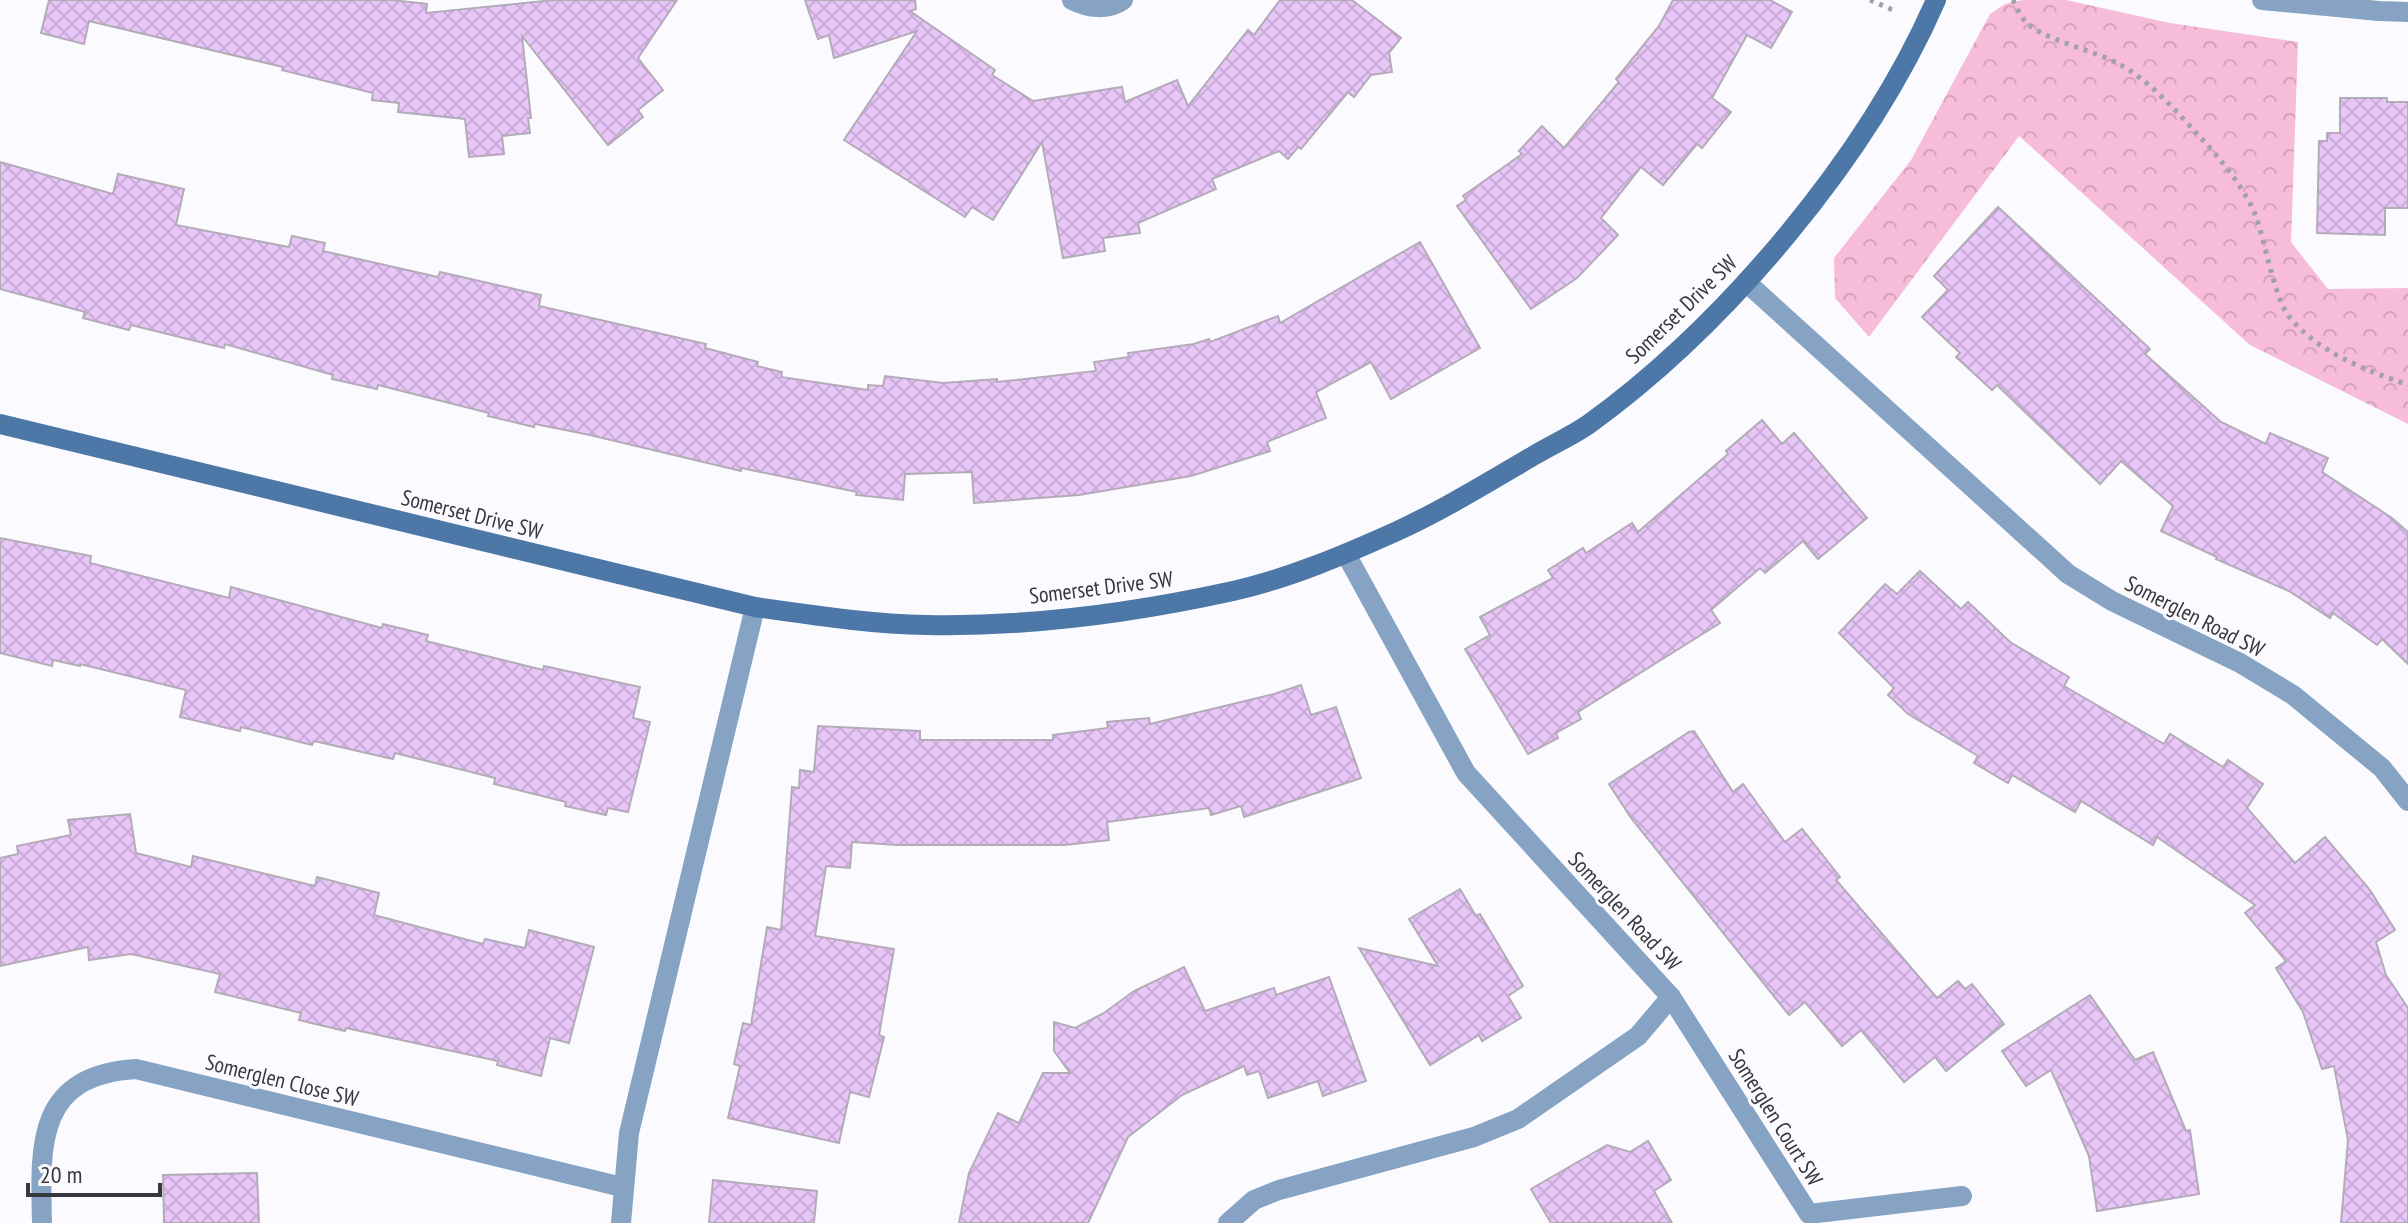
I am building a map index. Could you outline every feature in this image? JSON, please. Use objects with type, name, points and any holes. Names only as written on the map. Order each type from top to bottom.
[{"type":"street","points":[[1072,0],[1096,8],[1116,5],[1123,0]]},
{"type":"street","name":"Somerset Drive SW","points":[[0,424],[755,607],[850,620],[927,625],[1071,619],[1237,590],[1346,554],[1449,507],[1587,425],[1680,349],[1746,282],[1821,191],[1872,118],[1926,25],[1936,0]]},
{"type":"street","points":[[2262,0],[2408,12]]},
{"type":"street","name":"Somerglen Road SW","points":[[1746,282],[2068,574],[2112,601],[2240,663],[2293,695],[2382,768],[2408,801]]},
{"type":"street","name":"Somerglen Road SW","points":[[1228,1223],[1254,1200],[1279,1190],[1474,1137],[1518,1119],[1638,1036],[1671,997],[1466,773],[1346,554]]},
{"type":"street","points":[[621,1223],[629,1133],[755,607]]},
{"type":"street","name":"Somerglen Court SW","points":[[1671,997],[1809,1214],[1962,1196]]},
{"type":"street","name":"Somerglen Close SW","points":[[42,1223],[42,1148],[44,1135],[59,1104],[88,1080],[112,1071],[136,1069],[622,1187]]},
{"type":"path","points":[[2013,0],[2025,22],[2043,33],[2120,64],[2148,84],[2202,139],[2255,213],[2286,313],[2303,331],[2366,371],[2408,385]]},
{"type":"green space","points":[[2022,0],[2066,0],[2170,23],[2298,42],[2291,242],[2328,289],[2408,288],[2408,424],[2250,345],[2019,136],[1869,337],[1835,298],[1834,258],[1911,160],[1990,14],[2005,4]]},
{"type":"building","points":[[49,0],[392,0],[427,4],[426,13],[554,0],[677,0],[638,58],[663,90],[638,110],[643,117],[608,145],[522,36],[530,133],[502,136],[504,154],[469,157],[465,119],[398,112],[399,103],[372,100],[373,93],[282,70],[283,67],[89,21],[84,44],[41,33]]},
{"type":"building","points":[[805,0],[915,0],[916,9],[910,11],[995,70],[992,75],[1033,101],[1122,87],[1125,102],[1177,80],[1188,106],[1248,30],[1254,35],[1280,0],[1352,0],[1401,38],[1389,53],[1392,72],[1371,75],[1354,97],[1348,92],[1301,149],[1298,147],[1288,159],[1279,151],[1212,179],[1216,189],[1138,223],[1140,233],[1103,238],[1105,251],[1063,258],[1042,142],[993,220],[972,207],[965,217],[844,140],[917,31],[834,58],[829,35],[818,39]]},
{"type":"building","points":[[1673,0],[1770,0],[1792,12],[1771,48],[1747,35],[1712,98],[1731,112],[1702,148],[1697,144],[1663,185],[1641,167],[1601,218],[1618,235],[1577,278],[1531,309],[1457,206],[1466,200],[1463,196],[1522,154],[1519,151],[1542,126],[1564,148],[1619,82],[1616,79],[1659,26]]},
{"type":"building","points":[[2340,98],[2387,98],[2387,102],[2408,102],[2408,208],[2385,208],[2385,235],[2317,233],[2319,141],[2327,141],[2327,133],[2340,133]]},
{"type":"building","points":[[0,162],[113,194],[118,174],[184,189],[176,225],[289,247],[292,236],[325,243],[323,251],[438,277],[440,272],[541,295],[539,306],[706,344],[705,348],[758,362],[757,366],[782,372],[781,377],[868,390],[868,385],[883,386],[885,376],[943,383],[997,379],[997,382],[1096,371],[1094,362],[1129,357],[1128,353],[1209,339],[1210,342],[1278,316],[1280,323],[1420,242],[1480,348],[1391,399],[1371,362],[1316,392],[1326,418],[1267,442],[1270,451],[1191,476],[1079,495],[974,503],[972,472],[905,474],[903,500],[856,495],[857,492],[741,468],[741,471],[590,435],[535,424],[534,427],[378,385],[377,389],[332,379],[333,375],[225,344],[224,348],[131,325],[129,330],[83,318],[85,312],[0,289]]},
{"type":"building","points":[[1998,207],[2150,349],[2145,354],[2221,422],[2266,444],[2270,433],[2328,458],[2322,472],[2408,532],[2408,664],[2382,639],[2377,645],[2333,613],[2330,618],[2289,591],[2161,531],[2173,506],[2121,461],[2100,484],[1997,385],[1992,390],[1956,357],[1960,353],[1922,317],[1948,290],[1934,276]]},
{"type":"building","points":[[1762,420],[1782,444],[1794,433],[1867,518],[1818,559],[1803,541],[1765,573],[1760,568],[1711,610],[1720,623],[1578,712],[1581,719],[1556,733],[1558,738],[1528,754],[1465,649],[1490,635],[1480,617],[1553,578],[1548,570],[1583,548],[1586,553],[1632,523],[1638,532],[1728,454],[1726,451]]},
{"type":"building","points":[[0,538],[91,556],[90,563],[229,598],[231,587],[382,628],[383,624],[428,635],[426,641],[543,670],[544,666],[640,687],[633,718],[650,722],[628,812],[608,808],[606,815],[565,806],[566,802],[494,784],[495,778],[395,753],[393,759],[180,717],[186,690],[80,664],[53,660],[52,666],[0,653]]},
{"type":"building","points":[[1920,571],[1961,609],[1968,602],[2010,642],[2069,677],[2064,686],[2164,744],[2170,734],[2223,767],[2228,760],[2263,784],[2247,808],[2295,863],[2325,837],[2370,890],[2395,930],[2376,942],[2386,975],[2408,1008],[2408,1223],[2341,1223],[2348,1140],[2334,1066],[2322,1069],[2303,1012],[2276,968],[2286,961],[2245,913],[2255,905],[2157,837],[2153,845],[2081,801],[2075,812],[2012,775],[2008,783],[1974,763],[1978,756],[1908,714],[1888,695],[1894,688],[1839,633],[1885,584],[1897,594]]},
{"type":"building","points":[[1301,685],[1311,715],[1336,707],[1361,778],[1244,817],[1241,806],[1211,815],[1209,808],[1107,822],[1109,840],[1065,845],[852,842],[850,868],[826,866],[815,936],[894,949],[879,1035],[884,1037],[869,1097],[850,1092],[839,1143],[728,1118],[740,1066],[734,1064],[743,1023],[751,1025],[767,927],[781,930],[792,787],[799,788],[800,770],[814,772],[818,726],[920,731],[920,740],[1053,740],[1053,735],[1108,728],[1107,722],[1149,718],[1150,724]]},
{"type":"building","points":[[1694,731],[1733,792],[1743,784],[1785,842],[1802,829],[1840,877],[1836,880],[1937,998],[1958,981],[1965,989],[1972,984],[2004,1024],[1946,1071],[1935,1057],[1904,1082],[1861,1030],[1842,1046],[1805,1002],[1789,1015],[1631,818],[1609,784]]},
{"type":"building","points":[[130,814],[136,853],[191,867],[193,856],[315,886],[317,877],[379,893],[374,915],[483,944],[485,939],[525,948],[529,930],[594,947],[569,1043],[550,1038],[541,1076],[497,1065],[498,1061],[299,1020],[301,1013],[215,992],[220,974],[131,954],[89,960],[88,947],[0,966],[0,858],[18,854],[17,846],[71,835],[68,820]]},
{"type":"building","points":[[1460,889],[1476,916],[1480,914],[1523,986],[1508,996],[1521,1018],[1482,1041],[1479,1035],[1430,1065],[1359,948],[1438,966],[1409,919]]},
{"type":"building","points":[[1184,967],[1205,1011],[1274,988],[1276,995],[1329,977],[1366,1081],[1323,1096],[1318,1081],[1268,1098],[1259,1071],[1247,1075],[1244,1066],[1182,1095],[1128,1137],[1088,1223],[959,1223],[969,1173],[998,1113],[1019,1123],[1043,1073],[1070,1073],[1054,1051],[1054,1022],[1075,1028],[1104,1013],[1134,991]]},
{"type":"building","points":[[2090,995],[2135,1060],[2153,1052],[2186,1131],[2190,1130],[2199,1194],[2097,1211],[2089,1156],[2051,1070],[2026,1086],[2002,1051]]},
{"type":"building","points":[[1648,1141],[1671,1180],[1654,1191],[1672,1223],[1551,1223],[1531,1189],[1607,1145],[1630,1152]]},
{"type":"building","points":[[257,1173],[259,1223],[164,1223],[163,1175]]},
{"type":"building","points":[[713,1180],[817,1191],[814,1223],[709,1223]]}]
